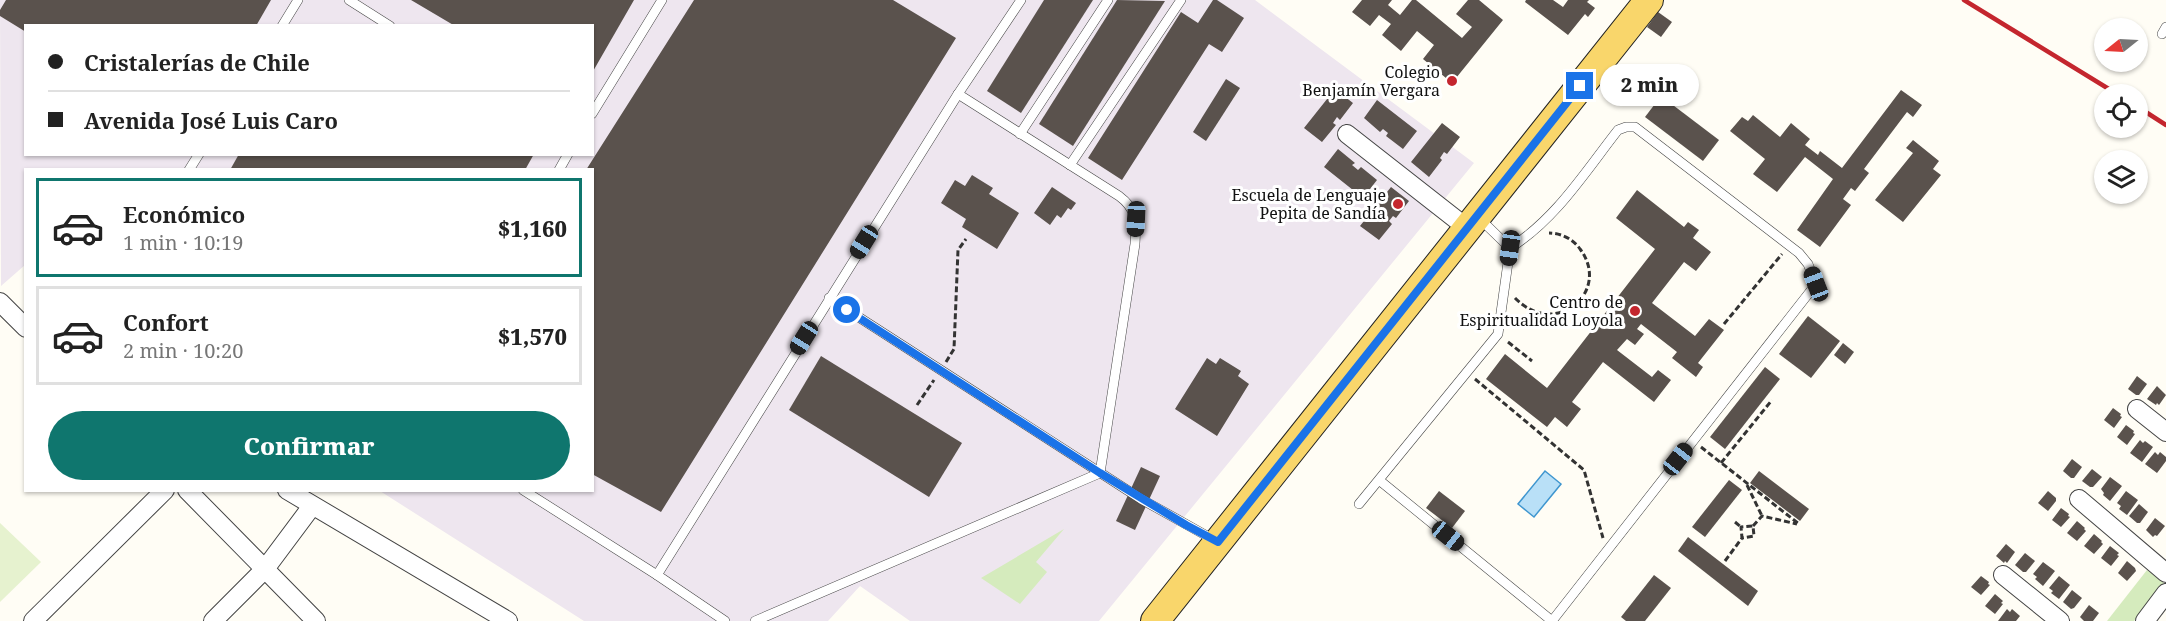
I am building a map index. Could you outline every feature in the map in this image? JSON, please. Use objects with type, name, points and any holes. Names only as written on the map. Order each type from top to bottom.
[{"type":"main road","points":[[1155,621],[1649,0]]},
{"type":"street","points":[[1347,134],[1472,222]]},
{"type":"street","points":[[0,302],[24,326]]},
{"type":"street","points":[[2137,409],[2166,432]]},
{"type":"street","points":[[33,621],[163,492]]},
{"type":"street","points":[[189,492],[316,621]]},
{"type":"street","points":[[290,492],[508,621]]},
{"type":"street","points":[[2079,499],[2166,573]]},
{"type":"street","points":[[213,621],[265,569],[312,506]]},
{"type":"street","points":[[2003,575],[2060,621]]},
{"type":"street","points":[[2145,621],[2166,593]]},
{"type":"lane","points":[[283,24],[298,0]]},
{"type":"lane","points":[[349,0],[387,24]]},
{"type":"lane","points":[[594,111],[662,0]]},
{"type":"lane","points":[[657,575],[958,94],[1021,0]]},
{"type":"lane","points":[[1020,134],[1108,0]]},
{"type":"lane","points":[[1070,165],[1181,0]]},
{"type":"lane","points":[[958,94],[1127,202],[1136,219],[1135,244],[1100,473]]},
{"type":"lane","points":[[1359,504],[1378,480],[1498,334],[1510,248],[1529,236],[1554,212],[1618,130],[1635,127],[1789,245],[1808,264],[1816,284],[1552,621],[1378,480]]},
{"type":"lane","points":[[1472,222],[1510,248]]},
{"type":"lane","points":[[829,298],[1100,473],[1218,542]]},
{"type":"lane","points":[[755,621],[1100,473]]},
{"type":"lane","points":[[526,492],[725,621]]},
{"type":"path","points":[[1506,273],[1515,299],[1525,308],[1538,314],[1551,315],[1564,312],[1576,305],[1584,294],[1589,281],[1589,268],[1585,255],[1577,244],[1565,236],[1552,232],[1529,236]]},
{"type":"path","points":[[917,405],[954,348],[957,250],[966,239]]},
{"type":"path","points":[[1724,324],[1789,245]]},
{"type":"path","points":[[1498,334],[1532,361]]},
{"type":"path","points":[[1467,372],[1584,470],[1606,551]]},
{"type":"path","points":[[1721,463],[1772,400]]},
{"type":"path","points":[[1693,441],[1799,524],[1762,516]]},
{"type":"path","points":[[1747,483],[1762,516]]},
{"type":"path","points":[[1735,522],[1741,527],[1753,526],[1762,516]]},
{"type":"path","points":[[1742,538],[1754,536],[1753,526]]},
{"type":"path","points":[[1725,561],[1742,538],[1741,527]]},
{"type":"shaded area","points":[[0,0],[1255,0],[1474,163],[1099,621],[910,621],[860,586],[828,621],[584,621],[382,492],[594,492],[594,168],[24,168],[24,266],[1,286]]},
{"type":"green space","points":[[0,523],[41,562],[0,602]]},
{"type":"green space","points":[[1064,529],[1036,562],[1047,572],[1020,604],[981,578]]},
{"type":"green space","points":[[2147,570],[2164,583],[2134,621],[2107,621]]},
{"type":"water","points":[[1545,471],[1561,484],[1534,517],[1518,504]]},
{"type":"building","points":[[6,0],[271,0],[257,24],[24,24],[24,31],[0,16],[0,10]]},
{"type":"building","points":[[411,0],[634,0],[594,70],[594,24],[452,24]]},
{"type":"building","points":[[694,0],[893,0],[956,38],[661,512],[594,475],[594,168],[587,168]]},
{"type":"building","points":[[1044,0],[1093,0],[1021,113],[987,91]]},
{"type":"building","points":[[1117,0],[1165,1],[1073,146],[1039,124]]},
{"type":"building","points":[[1213,0],[1217,0],[1244,18],[1222,52],[1209,44],[1122,180],[1088,158],[1181,12],[1198,23]]},
{"type":"building","points":[[1362,0],[1392,0],[1388,5],[1400,15],[1412,0],[1416,0],[1462,38],[1472,27],[1456,14],[1468,0],[1479,0],[1503,20],[1452,83],[1423,59],[1434,45],[1417,31],[1401,51],[1382,35],[1391,24],[1379,15],[1370,26],[1352,12]]},
{"type":"building","points":[[1526,0],[1553,0],[1563,7],[1568,0],[1589,0],[1587,2],[1595,8],[1588,17],[1585,14],[1568,35],[1525,2]]},
{"type":"building","points":[[1658,12],[1672,22],[1661,37],[1647,27]]},
{"type":"building","points":[[1226,79],[1240,88],[1206,141],[1193,132]]},
{"type":"building","points":[[1335,89],[1353,103],[1340,120],[1337,117],[1333,123],[1336,125],[1322,142],[1304,128]]},
{"type":"building","points":[[1901,90],[1922,105],[1913,117],[1907,112],[1864,169],[1869,173],[1855,191],[1851,188],[1843,199],[1851,205],[1820,247],[1797,230],[1833,179],[1805,157],[1777,192],[1753,174],[1765,159],[1730,131],[1742,117],[1748,121],[1753,115],[1780,137],[1791,123],[1810,139],[1805,145],[1818,155],[1820,151],[1842,168]]},
{"type":"building","points":[[1661,96],[1719,140],[1703,161],[1645,117]]},
{"type":"building","points":[[1377,100],[1417,131],[1403,149],[1386,136],[1388,133],[1383,129],[1380,132],[1364,118]]},
{"type":"building","points":[[1442,123],[1460,137],[1447,154],[1444,152],[1440,158],[1442,160],[1429,177],[1411,162]]},
{"type":"building","points":[[1913,140],[1939,161],[1933,169],[1941,175],[1903,222],[1875,200],[1913,153],[1906,148]]},
{"type":"building","points":[[1338,149],[1355,163],[1352,165],[1358,170],[1361,167],[1377,180],[1363,198],[1324,167]]},
{"type":"building","points":[[238,156],[533,156],[526,168],[231,168]]},
{"type":"building","points":[[972,175],[993,188],[989,194],[1019,213],[997,249],[962,227],[966,219],[941,203],[955,180],[965,186]]},
{"type":"building","points":[[1052,187],[1076,203],[1071,210],[1068,208],[1061,218],[1057,215],[1050,225],[1034,213]]},
{"type":"building","points":[[1391,187],[1409,201],[1396,218],[1393,216],[1389,221],[1392,224],[1379,240],[1360,226]]},
{"type":"building","name":"Centro de Espiritualidad Loyola","points":[[1637,190],[1684,227],[1688,222],[1699,230],[1693,238],[1711,252],[1696,271],[1684,262],[1652,303],[1695,336],[1709,319],[1724,330],[1698,363],[1703,367],[1696,377],[1672,358],[1677,352],[1641,324],[1637,329],[1644,334],[1635,345],[1627,339],[1617,350],[1652,377],[1658,370],[1671,380],[1654,402],[1603,362],[1572,402],[1581,409],[1567,427],[1555,417],[1547,427],[1486,379],[1505,354],[1547,388],[1655,249],[1616,218]]},
{"type":"building","points":[[1808,316],[1840,341],[1811,378],[1779,354]]},
{"type":"building","points":[[1843,343],[1854,352],[1845,364],[1834,355]]},
{"type":"building","points":[[821,356],[962,443],[929,497],[789,410]]},
{"type":"building","points":[[1207,358],[1216,364],[1220,358],[1241,371],[1238,376],[1249,384],[1217,436],[1175,409]]},
{"type":"building","points":[[1765,367],[1780,379],[1725,449],[1710,437]]},
{"type":"building","points":[[2137,376],[2147,384],[2139,395],[2128,389]]},
{"type":"building","points":[[2157,386],[2166,395],[2159,405],[2147,399]]},
{"type":"building","points":[[2113,408],[2122,417],[2114,428],[2104,420]]},
{"type":"building","points":[[2126,425],[2135,434],[2127,445],[2117,437]]},
{"type":"building","points":[[2140,440],[2153,447],[2142,462],[2130,453]]},
{"type":"building","points":[[2155,452],[2158,455],[2160,452],[2166,457],[2166,461],[2157,473],[2145,464]]},
{"type":"building","points":[[2072,459],[2082,467],[2074,478],[2063,471]]},
{"type":"building","points":[[1141,467],[1160,476],[1135,530],[1116,521]]},
{"type":"building","points":[[2092,469],[2102,477],[2093,487],[2090,487],[2082,481]]},
{"type":"building","points":[[1759,471],[1809,509],[1800,521],[1750,483]]},
{"type":"building","points":[[2110,477],[2122,486],[2110,501],[2103,495],[2101,489]]},
{"type":"building","points":[[1729,480],[1742,490],[1705,537],[1692,527]]},
{"type":"building","points":[[1439,491],[1465,511],[1452,528],[1426,508]]},
{"type":"building","points":[[2048,491],[2056,498],[2056,501],[2048,511],[2038,503]]},
{"type":"building","points":[[2126,491],[2138,500],[2127,515],[2119,509],[2121,506],[2117,503]]},
{"type":"building","points":[[2139,504],[2148,512],[2140,523],[2137,523],[2129,516]]},
{"type":"building","points":[[2061,508],[2070,517],[2061,527],[2052,520]]},
{"type":"building","points":[[2155,518],[2165,526],[2157,536],[2153,537],[2146,530]]},
{"type":"building","points":[[2077,521],[2086,531],[2077,541],[2067,533]]},
{"type":"building","points":[[2094,534],[2103,544],[2094,554],[2084,546]]},
{"type":"building","points":[[1688,537],[1758,591],[1748,606],[1678,551]]},
{"type":"building","points":[[2006,544],[2015,552],[2007,563],[2005,561],[2004,563],[1996,556]]},
{"type":"building","points":[[2110,546],[2119,553],[2111,566],[2101,558]]},
{"type":"building","points":[[2025,553],[2035,561],[2026,572],[2023,572],[2015,565]]},
{"type":"building","points":[[2127,561],[2136,571],[2127,581],[2118,573]]},
{"type":"building","points":[[2043,562],[2055,571],[2043,586],[2033,574]]},
{"type":"building","points":[[1654,575],[1671,588],[1645,621],[1626,621],[1621,617]]},
{"type":"building","points":[[1981,576],[1990,585],[1981,595],[1971,587]]},
{"type":"building","points":[[2059,576],[2070,585],[2059,599],[2051,593],[2053,591],[2049,588]]},
{"type":"building","points":[[2072,590],[2082,598],[2071,609],[2063,602]]},
{"type":"building","points":[[1995,594],[2003,601],[2001,603],[2003,604],[1995,614],[1985,606]]},
{"type":"building","points":[[2089,605],[2099,613],[2093,621],[2084,621],[2080,617]]},
{"type":"building","points":[[2007,609],[2010,612],[2012,609],[2020,616],[2016,621],[1998,621]]},
{"type":"railway","points":[[1964,0],[2101,84]]},
{"type":"railway","points":[[2148,113],[2166,125]]},
{"type":"place","name":"Colegio Benjamín Vergara","points":[[1452,81]]},
{"type":"place","name":"Escuela de Lenguaje Pepita de Sandía","points":[[1398,204]]},
{"type":"place","name":"Centro de Espiritualidad Loyola","points":[[1635,311]]},
{"type":"route","points":[[847,310],[1141,499],[1218,542],[1580,86]]}]
